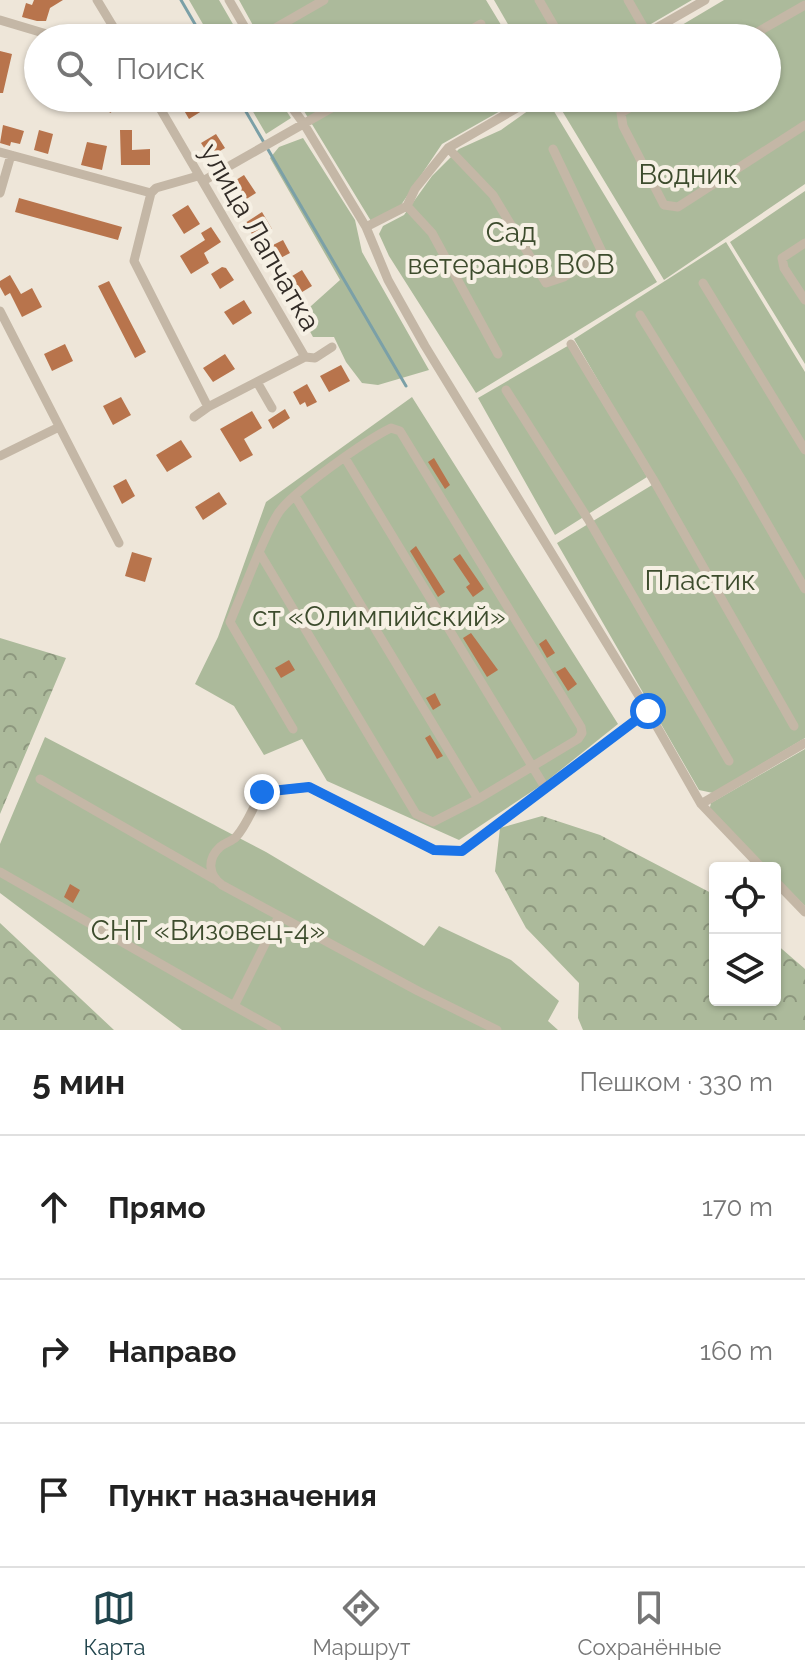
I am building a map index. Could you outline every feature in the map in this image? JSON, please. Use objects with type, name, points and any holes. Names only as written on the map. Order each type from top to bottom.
[{"type":"street","points":[[97,0],[112,24]]},
{"type":"street","points":[[229,0],[243,24]]},
{"type":"street","points":[[282,24],[324,0]]},
{"type":"street","points":[[539,0],[553,24]]},
{"type":"street","points":[[628,0],[638,24]]},
{"type":"street","points":[[664,24],[705,0]]},
{"type":"street","points":[[772,24],[805,5]]},
{"type":"street","points":[[0,20],[24,27]]},
{"type":"street","name":"улица Лапчатка","points":[[162,112],[305,357]]},
{"type":"street","points":[[295,112],[366,227],[388,280],[425,346],[648,711],[701,804],[756,862]]},
{"type":"street","points":[[208,407],[134,261],[151,193],[156,188],[201,178],[325,112]]},
{"type":"street","points":[[366,227],[407,206],[415,189],[448,148],[510,112]]},
{"type":"street","points":[[623,112],[623,126],[664,205],[678,207],[805,125]]},
{"type":"street","points":[[448,148],[493,195],[546,283],[564,277],[602,252],[553,149]]},
{"type":"street","points":[[0,152],[151,193]]},
{"type":"street","points":[[0,193],[11,155]]},
{"type":"street","points":[[407,206],[432,233],[498,354]]},
{"type":"street","points":[[805,243],[782,258],[784,268],[805,300]]},
{"type":"street","points":[[703,283],[805,450]]},
{"type":"street","points":[[0,311],[119,543]]},
{"type":"street","points":[[640,315],[805,589]]},
{"type":"street","points":[[571,344],[653,479],[794,726]]},
{"type":"street","points":[[194,417],[305,357],[315,358],[332,347]]},
{"type":"street","points":[[257,382],[272,408]]},
{"type":"street","points":[[506,390],[588,519],[729,761]]},
{"type":"street","points":[[0,456],[59,427]]},
{"type":"street","points":[[259,552],[416,814],[433,822],[478,799],[578,739],[582,733],[400,431],[388,429],[295,496],[279,512],[259,552],[230,622],[293,729]]},
{"type":"street","points":[[345,458],[543,787]]},
{"type":"street","points":[[295,496],[478,799]]},
{"type":"street","points":[[214,879],[210,870],[217,850],[236,837],[262,792],[309,787],[434,850],[462,851],[543,787],[648,711]]},
{"type":"street","points":[[701,804],[805,743]]},
{"type":"street","points":[[40,779],[279,916],[497,1030]]},
{"type":"street","points":[[0,872],[277,1030]]},
{"type":"street","points":[[781,887],[805,912]]},
{"type":"street","points":[[234,1006],[279,916]]},
{"type":"green space","points":[[189,0],[219,0],[233,24],[203,24]]},
{"type":"green space","points":[[239,0],[486,0],[501,24],[252,24]]},
{"type":"green space","points":[[494,0],[692,0],[651,24],[508,24]]},
{"type":"green space","name":"Водник","points":[[724,0],[805,0],[805,184],[664,280],[563,112],[781,112],[781,24],[684,24]]},
{"type":"green space","points":[[253,112],[287,112],[291,118],[266,134]]},
{"type":"green space","points":[[305,112],[498,112],[442,144],[401,205],[371,221]]},
{"type":"green space","name":"Сад ветеранов ВОВ","points":[[526,112],[554,112],[657,282],[476,393],[389,256],[379,234],[383,226],[404,215],[432,176],[459,149],[501,130]]},
{"type":"green space","points":[[303,138],[355,220],[362,252],[429,370],[378,385],[362,383],[346,362],[334,337],[313,337],[301,315],[340,280],[270,158],[279,147]]},
{"type":"green space","points":[[805,191],[805,364],[730,242]]},
{"type":"green space","name":"Пластик","points":[[726,242],[805,372],[805,738],[713,793],[699,790],[557,543],[657,482],[574,339]]},
{"type":"green space","points":[[571,344],[647,477],[555,535],[478,398]]},
{"type":"green space","name":"ст «Олимпийский»","points":[[412,397],[618,724],[543,784],[459,840],[327,781],[302,739],[264,755],[234,706],[195,684],[218,637],[266,502]]},
{"type":"green space","points":[[0,638],[66,658],[0,814]]},
{"type":"green space","name":"СНТ «Визовец-4»","points":[[45,737],[266,852],[424,946],[439,926],[511,960],[559,1001],[548,1021],[558,1030],[182,1030],[0,893],[0,844]]},
{"type":"green space","points":[[805,749],[805,906],[781,882],[781,862],[761,862],[709,811],[711,803]]},
{"type":"green space","points":[[542,816],[600,835],[709,892],[709,1006],[781,1006],[781,948],[805,969],[805,1030],[583,1030],[578,1018],[579,983],[526,928],[495,871],[500,828]]},
{"type":"green space","points":[[0,923],[114,1030],[0,1030]]},
{"type":"building","points":[[34,0],[63,0],[50,8],[46,21],[37,21],[22,17],[26,3],[32,5]]},
{"type":"building","points":[[0,51],[12,54],[3,93],[0,93]]},
{"type":"building","points":[[185,112],[200,112],[189,119]]},
{"type":"building","points":[[3,125],[24,131],[20,144],[11,142],[10,146],[0,143]]},
{"type":"building","points":[[39,130],[53,134],[48,154],[34,150]]},
{"type":"building","points":[[120,130],[132,130],[132,150],[150,149],[150,165],[121,165]]},
{"type":"building","points":[[216,134],[225,148],[210,157],[201,143]]},
{"type":"building","points":[[87,142],[107,146],[102,170],[81,165]]},
{"type":"building","points":[[244,175],[256,193],[240,203],[228,185]]},
{"type":"building","points":[[19,198],[122,227],[118,240],[15,212]]},
{"type":"building","points":[[188,205],[200,224],[184,234],[172,215]]},
{"type":"building","points":[[262,212],[272,229],[255,239],[245,223]]},
{"type":"building","points":[[211,227],[221,242],[204,253],[209,263],[191,274],[180,256],[205,240],[201,233]]},
{"type":"building","points":[[283,240],[290,253],[273,262],[265,249]]},
{"type":"building","points":[[222,267],[234,280],[220,289],[211,274]]},
{"type":"building","points":[[302,270],[312,286],[294,297],[284,281]]},
{"type":"building","points":[[10,275],[21,294],[32,288],[42,307],[22,317],[10,293],[5,296],[0,287],[0,281]]},
{"type":"building","points":[[109,281],[146,352],[135,358],[98,286]]},
{"type":"building","points":[[244,300],[252,313],[233,325],[224,312]]},
{"type":"building","points":[[65,344],[73,361],[52,371],[44,354]]},
{"type":"building","points":[[225,354],[235,369],[213,382],[203,368]]},
{"type":"building","points":[[341,365],[350,381],[329,392],[320,376]]},
{"type":"building","points":[[307,384],[317,402],[307,407],[305,402],[300,405],[293,392]]},
{"type":"building","points":[[121,397],[131,415],[113,425],[103,406]]},
{"type":"building","points":[[285,409],[290,418],[273,429],[268,420]]},
{"type":"building","points":[[252,411],[262,428],[244,439],[253,455],[240,462],[220,429]]},
{"type":"building","points":[[181,440],[192,457],[167,472],[156,455]]},
{"type":"building","points":[[434,458],[450,485],[445,489],[428,462]]},
{"type":"building","points":[[126,479],[135,496],[122,504],[113,486]]},
{"type":"building","points":[[219,492],[227,504],[203,520],[195,507]]},
{"type":"building","points":[[416,546],[445,592],[438,597],[410,551]]},
{"type":"building","points":[[132,552],[152,558],[145,582],[125,576]]},
{"type":"building","points":[[460,554],[484,589],[473,597],[466,587],[470,584],[453,559]]},
{"type":"building","points":[[471,633],[498,670],[487,677],[463,638]]},
{"type":"building","points":[[546,639],[555,653],[547,658],[539,644]]},
{"type":"building","points":[[289,660],[295,670],[281,678],[275,668]]},
{"type":"building","points":[[565,667],[577,684],[568,691],[556,672]]},
{"type":"building","points":[[435,693],[441,705],[433,710],[426,698]]},
{"type":"building","points":[[430,735],[443,756],[437,759],[425,738]]},
{"type":"building","points":[[70,884],[80,890],[73,903],[64,897]]},
{"type":"waterway","points":[[181,0],[195,24]]},
{"type":"waterway","points":[[246,112],[406,386]]},
{"type":"route","points":[[262,792],[309,787],[434,850],[462,851],[648,711]]}]
